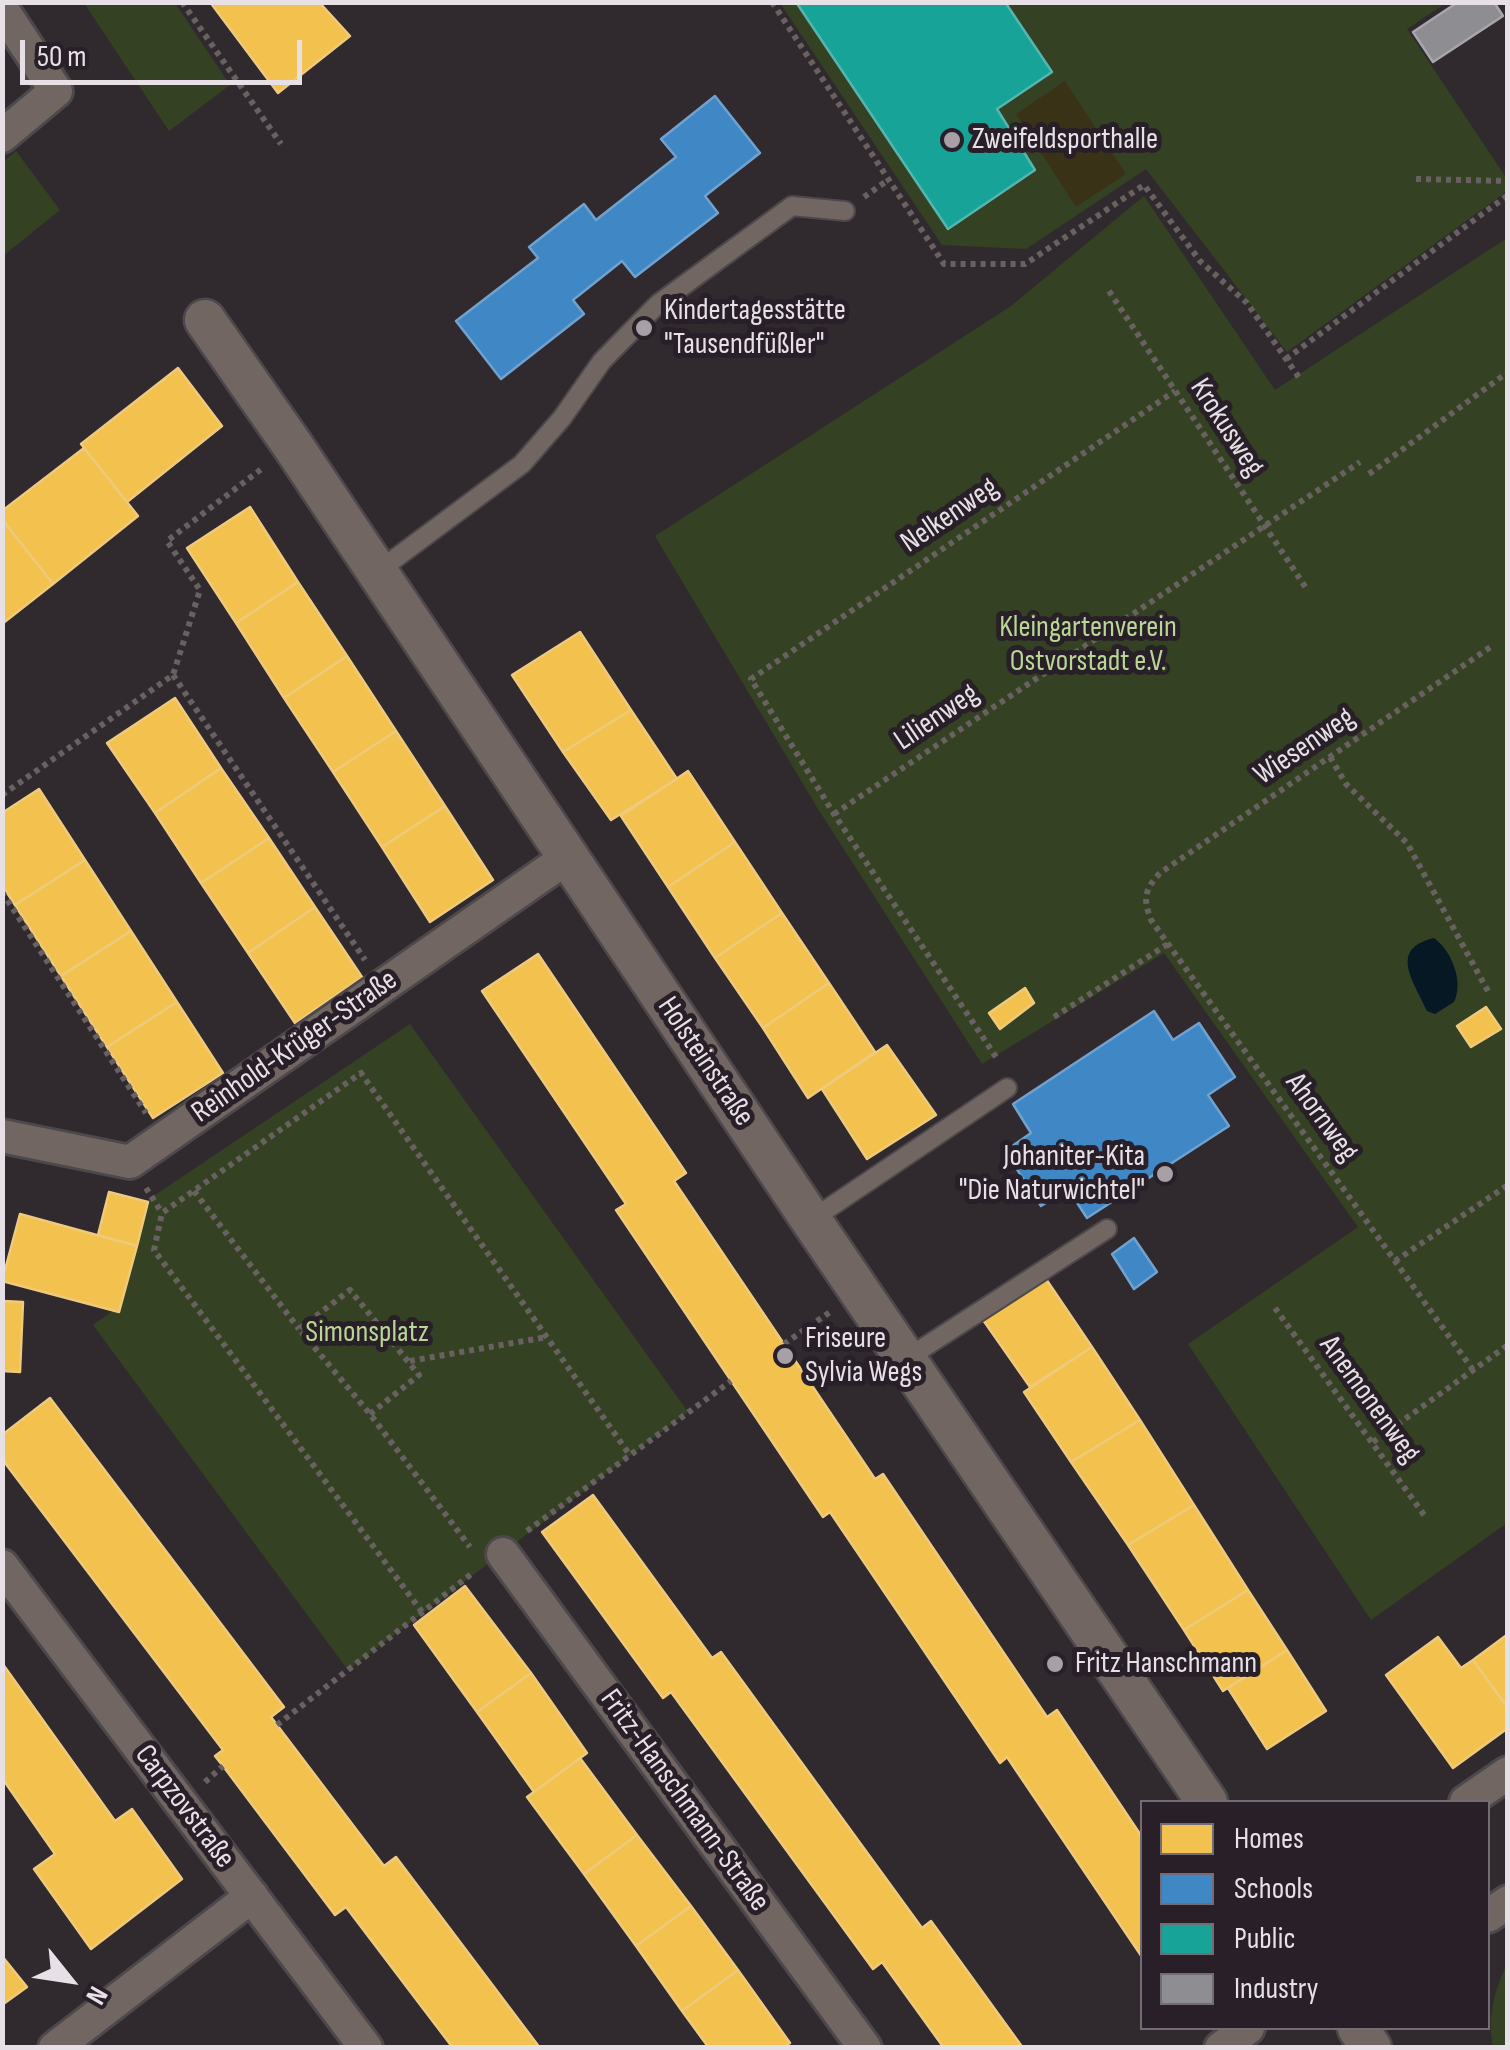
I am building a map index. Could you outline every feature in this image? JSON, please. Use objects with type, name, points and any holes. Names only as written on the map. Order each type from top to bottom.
[{"type":"street","points":[[2,9],[56,91],[2,136]]},
{"type":"street","name":"Holsteinstraße","points":[[205,320],[1206,1800]]},
{"type":"street","name":"Reinhold-Krüger-Straße","points":[[2,1136],[130,1162],[568,858]]},
{"type":"street","name":"Fritz-Hanschmann-Straße","points":[[487,1552],[865,2048]]},
{"type":"street","name":"Carpzovstraße","points":[[2,1566],[366,2048]]},
{"type":"street","points":[[1469,1800],[1508,1773]]},
{"type":"street","points":[[55,2048],[252,1896]]},
{"type":"street","points":[[1221,2048],[1245,2030]]},
{"type":"lane","points":[[377,572],[522,464],[562,418],[602,361],[658,304],[792,206],[845,211]]},
{"type":"lane","points":[[811,1220],[1007,1088]]},
{"type":"lane","points":[[906,1359],[1107,1230]]},
{"type":"path","points":[[182,2],[281,144]]},
{"type":"path","points":[[772,2],[944,264],[1025,264],[1144,186],[1200,261],[1246,303],[1300,379]]},
{"type":"path","points":[[1416,179],[1508,181]]},
{"type":"path","points":[[1286,360],[1508,196]]},
{"type":"path","name":"Krokusweg","points":[[1109,291],[1306,588]]},
{"type":"path","points":[[1369,474],[1508,372]]},
{"type":"path","name":"Nelkenweg","points":[[834,814],[751,679],[1175,391]]},
{"type":"path","points":[[2,795],[173,675],[200,590],[167,541],[293,446]]},
{"type":"path","name":"Lilienweg","points":[[834,814],[1360,462]]},
{"type":"path","name":"Wiesenweg","points":[[1146,888],[1160,873],[1492,646]]},
{"type":"path","points":[[173,675],[382,986]]},
{"type":"path","points":[[1330,757],[1346,784],[1407,844],[1490,995]]},
{"type":"path","points":[[834,814],[996,1057]]},
{"type":"path","name":"Ahornweg","points":[[1146,888],[1144,904],[1150,920],[1473,1370]]},
{"type":"path","points":[[2,892],[163,1139]]},
{"type":"path","points":[[1054,1017],[1168,944]]},
{"type":"path","points":[[277,1725],[422,1612],[154,1250],[162,1212],[361,1073],[630,1454],[731,1381]]},
{"type":"path","points":[[1395,1261],[1508,1186]]},
{"type":"path","points":[[194,1190],[299,1328],[487,1552]]},
{"type":"path","points":[[299,1328],[350,1290],[419,1375],[370,1414]]},
{"type":"path","points":[[784,1344],[859,1290]]},
{"type":"path","name":"Anemonenweg","points":[[1274,1308],[1427,1518]]},
{"type":"path","points":[[408,1361],[547,1337]]},
{"type":"path","points":[[1373,1442],[1508,1345]]},
{"type":"green space","points":[[84,3],[175,3],[230,85],[169,131]]},
{"type":"green space","points":[[780,3],[1446,3],[1407,29],[1507,179],[1507,191],[1287,352],[1146,169],[1026,249],[942,245]]},
{"type":"green space","points":[[16,151],[60,210],[3,256],[3,162]]},
{"type":"green space","name":"Kleingartenverein Ostvorstadt e.V.","points":[[1144,196],[1275,390],[1507,238],[1507,1523],[1371,1620],[1188,1344],[1358,1227],[1164,953],[982,1064],[818,809],[655,536],[1011,306]]},
{"type":"green space","name":"Simonsplatz","points":[[410,1024],[688,1412],[348,1670],[93,1325],[115,1309],[143,1203]]},
{"type":"green space","points":[[1507,1964],[1507,2047],[1493,2047],[1493,2005]]},
{"type":"sand","points":[[1065,81],[1126,174],[1076,207],[1016,114]]},
{"type":"water","points":[[1434,938],[1451,959],[1458,985],[1454,1002],[1435,1014],[1427,1011],[1408,968],[1411,950]]},
{"type":"building: Homes","points":[[210,2],[319,2],[350,36],[278,93]]},
{"type":"building: Homes","points":[[178,368],[222,426],[127,502],[81,444]]},
{"type":"building: Homes","points":[[84,448],[138,516],[53,584],[2,519],[2,511]]},
{"type":"building: Homes","points":[[250,507],[298,582],[236,623],[187,548]]},
{"type":"building: Homes","points":[[2,519],[53,584],[2,624]]},
{"type":"building: Homes","points":[[298,582],[347,656],[284,698],[236,623]]},
{"type":"building: Homes","points":[[580,632],[631,710],[563,752],[512,675]]},
{"type":"building: Homes","points":[[347,656],[396,731],[333,772],[284,698]]},
{"type":"building: Homes","points":[[175,698],[221,768],[155,813],[107,743]]},
{"type":"building: Homes","points":[[631,710],[677,779],[611,820],[563,752]]},
{"type":"building: Homes","points":[[396,731],[445,806],[382,847],[333,772]]},
{"type":"building: Homes","points":[[221,768],[269,838],[201,883],[155,813]]},
{"type":"building: Homes","points":[[688,771],[735,842],[668,887],[621,816]]},
{"type":"building: Homes","points":[[39,789],[85,860],[15,905],[2,885],[2,813]]},
{"type":"building: Homes","points":[[445,806],[493,880],[430,922],[382,847]]},
{"type":"building: Homes","points":[[269,838],[315,907],[248,953],[201,883]]},
{"type":"building: Homes","points":[[735,842],[782,913],[715,958],[668,887]]},
{"type":"building: Homes","points":[[85,860],[131,931],[61,976],[15,905]]},
{"type":"building: Homes","points":[[315,907],[362,977],[295,1023],[248,953]]},
{"type":"building: Homes","points":[[782,913],[829,983],[763,1028],[715,958]]},
{"type":"building: Homes","points":[[131,931],[177,1002],[107,1047],[61,976]]},
{"type":"building: Homes","points":[[538,954],[686,1173],[674,1181],[875,1479],[883,1474],[1047,1717],[1057,1710],[1140,1834],[1140,1954],[1007,1757],[1000,1763],[830,1512],[823,1517],[616,1210],[626,1204],[482,991]]},
{"type":"building: Homes","points":[[829,983],[875,1052],[808,1098],[763,1028]]},
{"type":"building: Homes","points":[[1025,988],[1034,1003],[1000,1029],[989,1013]]},
{"type":"building: Homes","points":[[177,1002],[223,1073],[153,1118],[107,1047]]},
{"type":"building: Homes","points":[[1486,1007],[1501,1029],[1471,1047],[1457,1026]]},
{"type":"building: Homes","points":[[887,1045],[936,1115],[867,1159],[822,1089]]},
{"type":"building: Homes","points":[[109,1192],[148,1202],[137,1246],[98,1235]]},
{"type":"building: Homes","points":[[20,1214],[137,1246],[119,1312],[2,1281]]},
{"type":"building: Homes","points":[[1046,1279],[1092,1347],[1030,1387],[981,1317]]},
{"type":"building: Homes","points":[[3,1301],[23,1302],[20,1372],[2,1371]]},
{"type":"building: Homes","points":[[1092,1347],[1140,1420],[1071,1462],[1024,1392]]},
{"type":"building: Homes","points":[[50,1398],[284,1707],[271,1717],[384,1866],[396,1857],[540,2048],[453,2048],[346,1907],[335,1915],[215,1756],[223,1750],[2,1459],[2,1435]]},
{"type":"building: Homes","points":[[1140,1420],[1194,1505],[1128,1545],[1071,1462]]},
{"type":"building: Homes","points":[[593,1495],[712,1658],[721,1652],[922,1928],[931,1921],[1023,2048],[944,2048],[882,1962],[873,1969],[671,1692],[663,1698],[542,1532]]},
{"type":"building: Homes","points":[[1194,1505],[1248,1590],[1184,1630],[1128,1545]]},
{"type":"building: Homes","points":[[465,1586],[531,1673],[477,1712],[414,1625]]},
{"type":"building: Homes","points":[[1248,1590],[1287,1650],[1223,1691],[1184,1630]]},
{"type":"building: Homes","points":[[1508,1634],[1508,1708],[1473,1660]]},
{"type":"building: Homes","points":[[1438,1637],[1461,1668],[1473,1660],[1508,1708],[1508,1728],[1453,1768],[1386,1675]]},
{"type":"building: Homes","points":[[1287,1650],[1326,1711],[1267,1749],[1228,1688]]},
{"type":"building: Homes","points":[[2,1663],[115,1821],[132,1809],[182,1879],[91,1949],[34,1869],[55,1854],[2,1778]]},
{"type":"building: Homes","points":[[531,1673],[587,1753],[534,1792],[477,1712]]},
{"type":"building: Homes","points":[[580,1758],[637,1835],[584,1874],[527,1797]]},
{"type":"building: Homes","points":[[637,1835],[691,1906],[636,1946],[584,1874]]},
{"type":"building: Homes","points":[[691,1906],[738,1970],[682,2011],[636,1946]]},
{"type":"building: Homes","points":[[2,1956],[27,1987],[2,2005]]},
{"type":"building: Homes","points":[[738,1970],[790,2043],[782,2048],[709,2048],[682,2011]]},
{"type":"building: Schools","points":[[715,96],[760,153],[705,196],[718,213],[635,277],[622,261],[573,300],[584,314],[501,379],[456,321],[538,258],[529,247],[584,204],[596,220],[676,157],[661,139]]},
{"type":"building: Schools","points":[[1154,1011],[1173,1040],[1199,1023],[1235,1077],[1208,1095],[1229,1126],[1087,1218],[1068,1189],[1041,1206],[1005,1151],[1031,1133],[1013,1104]]},
{"type":"building: Schools","points":[[1134,1238],[1157,1272],[1134,1289],[1112,1254]]},
{"type":"building: Public","name":"Zweifeldsporthalle","points":[[796,2],[1005,2],[1052,72],[997,109],[1035,170],[948,229]]},
{"type":"building: Industry","points":[[1458,2],[1494,2],[1503,16],[1433,62],[1413,32]]},
{"type":"place","name":"Zweifeldsporthalle","points":[[952,140]]},
{"type":"place","name":"Kindertagesstätte \"Tausendfüßler\"","points":[[644,328]]},
{"type":"place","name":"Johaniter-Kita \"Die Naturwichtel\"","points":[[1165,1174]]},
{"type":"place","name":"Friseure Sylvia Wegs","points":[[785,1356]]},
{"type":"place","name":"Fritz Hanschmann","points":[[1055,1664]]}]
